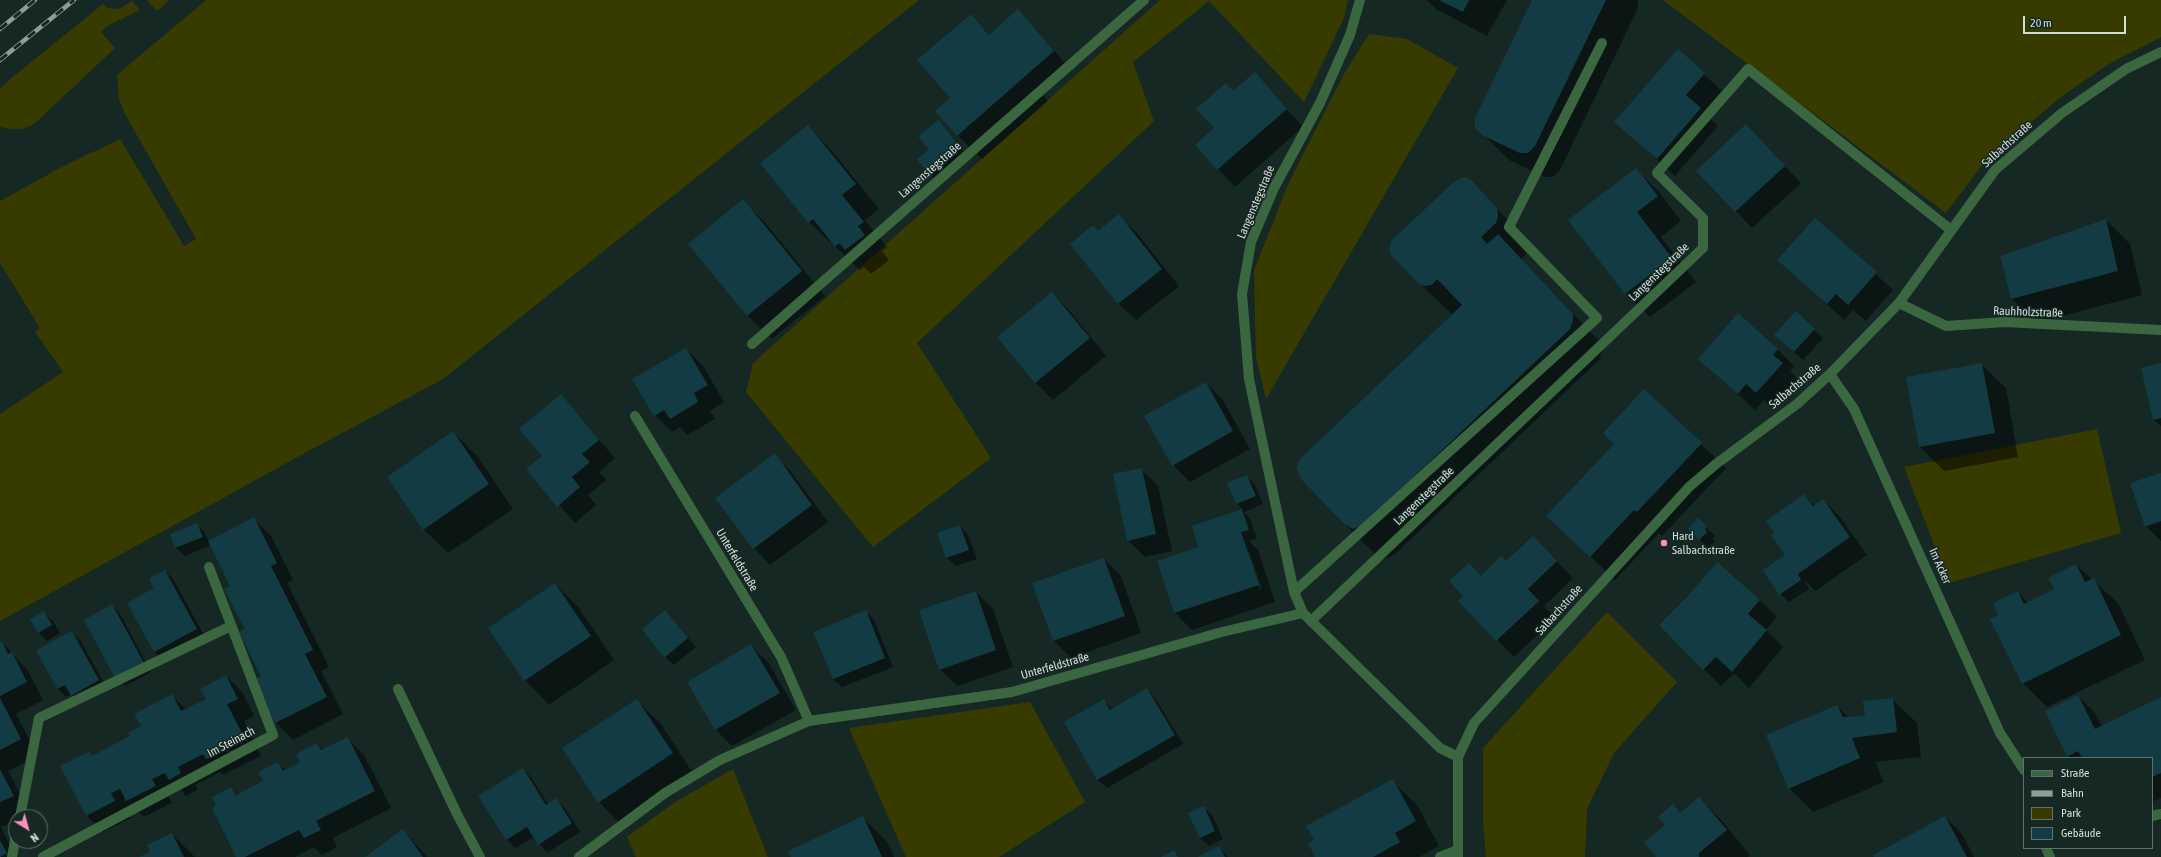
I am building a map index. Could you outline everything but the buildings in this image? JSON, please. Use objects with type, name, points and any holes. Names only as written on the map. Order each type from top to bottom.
[{"type":"street","name":"Langenstegstraße","points":[[752,344],[1144,0]]},
{"type":"street","name":"Langenstegstraße","points":[[1360,0],[1350,35],[1320,103],[1274,188],[1251,242],[1242,294],[1249,379],[1294,592],[1303,613],[1440,748],[1458,757]]},
{"type":"street","name":"Langenstegstraße","points":[[1294,592],[1598,318],[1509,227],[1602,43]]},
{"type":"street","name":"Salbachstraße","points":[[1458,757],[1474,723],[1689,487],[1716,464],[1796,404],[1830,374],[1900,303],[1995,170],[2062,113],[2126,69],[2161,52]]},
{"type":"street","name":"Langenstegstraße","points":[[1312,621],[1703,248],[1703,218],[1657,173],[1748,69],[1951,230]]},
{"type":"street","name":"Rauhholzstraße","points":[[1900,303],[1946,326],[2005,322],[2161,330]]},
{"type":"street","name":"Im Acker","points":[[1830,374],[1854,408],[2000,733],[2023,768]]},
{"type":"street","name":"Unterfeldstraße","points":[[635,416],[781,657],[809,721]]},
{"type":"street","name":"Im Steinach","points":[[43,857],[273,735],[208,567]]},
{"type":"street","name":"Unterfeldstraße","points":[[579,857],[665,793],[720,760],[809,721],[1012,692],[1222,632],[1303,613]]},
{"type":"street","points":[[22,809],[39,718],[231,626]]},
{"type":"street","points":[[398,689],[456,814],[480,857]]},
{"type":"street","points":[[1440,857],[1458,853],[1458,757]]},
{"type":"green space","points":[[147,0],[170,0],[157,11]]},
{"type":"green space","points":[[206,0],[919,0],[443,379],[303,454],[0,621],[0,414],[63,372],[35,332],[40,328],[0,263],[0,201],[62,167],[120,139],[184,246],[196,239],[126,116],[119,99],[117,75]]},
{"type":"green space","points":[[1160,0],[1348,0],[1344,18],[1304,102],[1209,1],[1133,62],[1154,121],[917,343],[991,458],[873,547],[746,392],[753,363]]},
{"type":"green space","points":[[1663,0],[2161,0],[2161,37],[2107,65],[2058,99],[1983,164],[1946,213]]},
{"type":"green space","points":[[132,1],[140,10],[107,26],[101,32],[115,48],[34,124],[22,129],[0,127],[0,89],[9,80],[103,4],[107,8],[116,9],[121,8]]},
{"type":"green space","points":[[1369,34],[1407,39],[1458,68],[1266,399],[1256,357],[1254,270],[1289,182],[1345,72]]},
{"type":"green space","points":[[2097,429],[2121,533],[1949,583],[1904,467]]},
{"type":"green space","points":[[1607,612],[1677,682],[1614,753],[1587,809],[1585,857],[1486,857],[1483,821],[1483,748]]},
{"type":"green space","points":[[1030,702],[1085,802],[999,857],[906,857],[849,728]]},
{"type":"green space","points":[[733,769],[768,857],[636,857],[627,837],[675,802]]},
{"type":"railway","points":[[0,29],[35,0]]},
{"type":"railway","points":[[0,60],[74,0]]},
{"type":"place","name":"Hard Salbachstraße","points":[[1664,543]]}]
